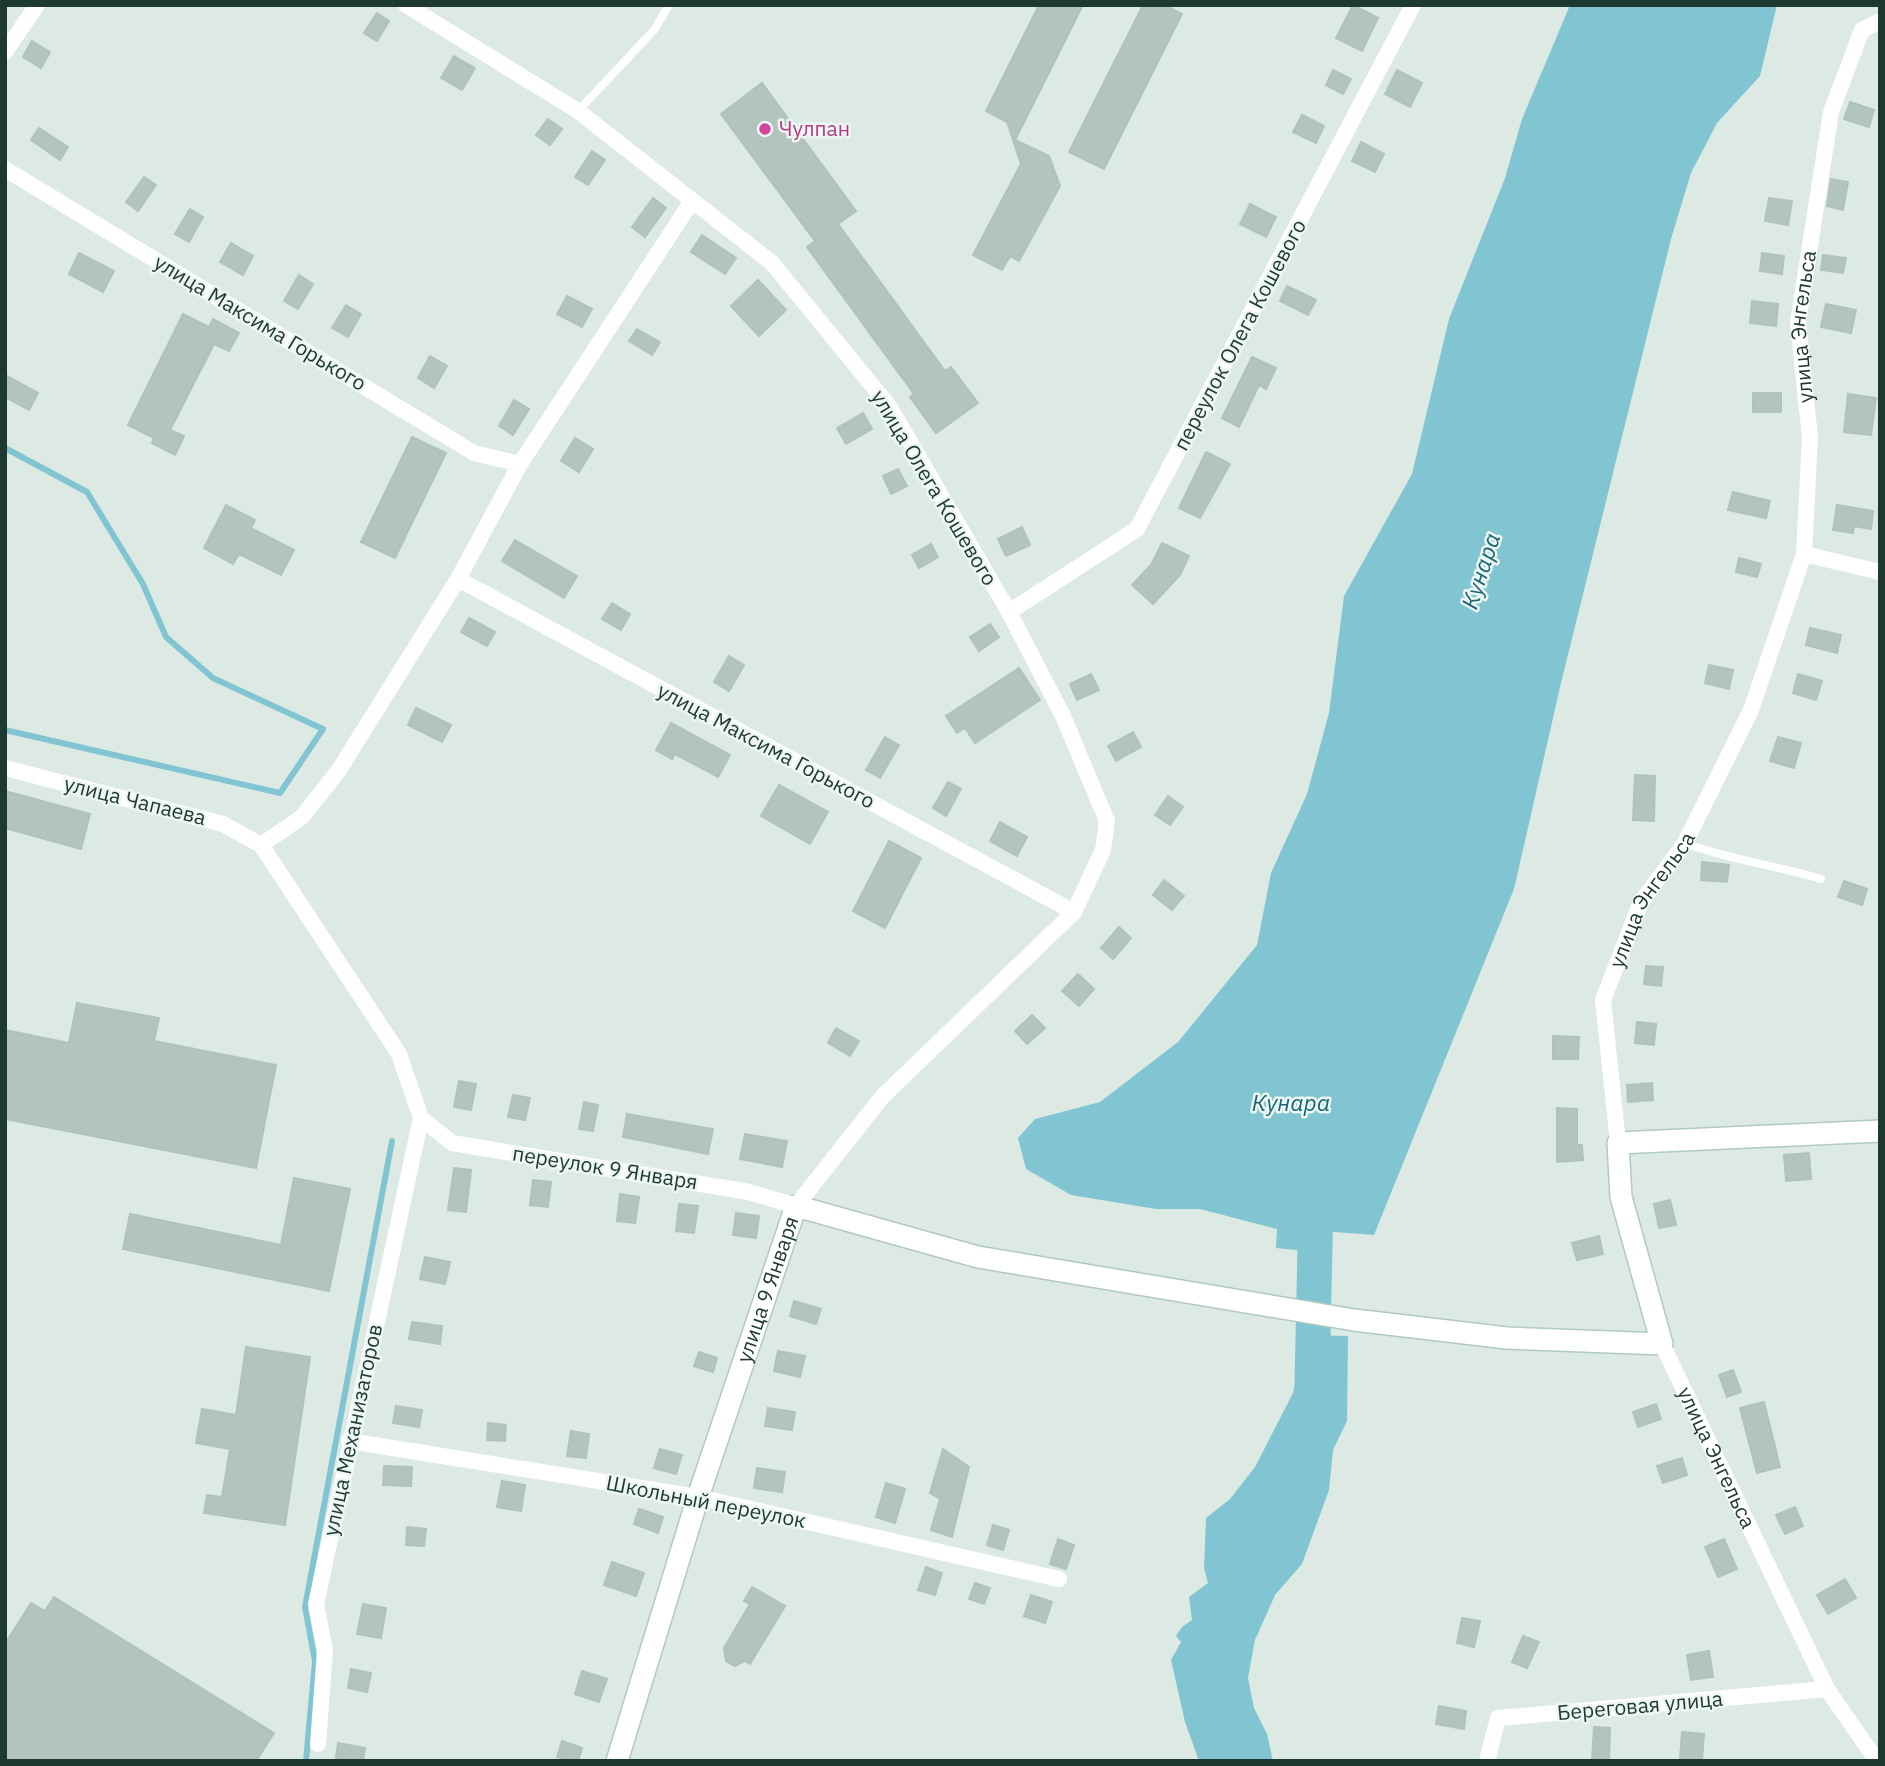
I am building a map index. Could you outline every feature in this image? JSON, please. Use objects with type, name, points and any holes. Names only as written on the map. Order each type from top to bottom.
[{"type":"street","points":[[5,52],[37,5]]},
{"type":"street","name":"улица Олега Кошевого","points":[[406,5],[578,111],[772,263],[889,406],[1009,612],[1063,716],[1107,821],[1103,850],[1074,912]]},
{"type":"street","name":"переулок Олега Кошевого","points":[[1009,612],[1137,529],[1413,5]]},
{"type":"street","name":"улица Энгельса","points":[[1877,1761],[1827,1689],[1661,1344],[1621,1197],[1603,1000],[1641,902],[1685,843],[1751,710],[1804,554],[1810,438],[1798,322],[1831,112],[1861,30],[1880,21]]},
{"type":"street","name":"улица Максима Горького","points":[[5,169],[474,453],[520,464]]},
{"type":"street","points":[[421,1118],[398,1054],[261,845],[302,817],[339,771],[458,579],[520,464],[692,201]]},
{"type":"street","points":[[1804,554],[1880,572]]},
{"type":"street","name":"улица Максима Горького","points":[[458,579],[1074,912]]},
{"type":"street","name":"улица Чапаева","points":[[5,768],[223,824],[261,845]]},
{"type":"street","name":"улица 9 Января","points":[[617,1761],[698,1497],[796,1206],[883,1097],[1074,912]]},
{"type":"street","name":"переулок 9 Января","points":[[421,1118],[452,1143],[749,1192],[796,1206]]},
{"type":"street","name":"улица Механизаторов","points":[[318,1744],[326,1650],[316,1604],[349,1441],[421,1118]]},
{"type":"street","points":[[1618,1143],[1880,1131]]},
{"type":"street","points":[[796,1206],[978,1257],[1354,1321],[1507,1338],[1661,1344]]},
{"type":"street","name":"Школьный переулок","points":[[349,1441],[698,1497],[1059,1579]]},
{"type":"street","name":"Береговая улица","points":[[1487,1761],[1497,1718],[1827,1689]]},
{"type":"lane","points":[[578,111],[655,29],[669,5]]},
{"type":"lane","points":[[1685,843],[1713,853],[1781,866],[1821,879]]},
{"type":"water","name":"Кунара","points":[[1570,5],[1777,5],[1760,76],[1717,123],[1691,173],[1671,239],[1561,683],[1514,889],[1374,1235],[1321,1231],[1314,1252],[1276,1248],[1277,1229],[1200,1209],[1156,1209],[1071,1195],[1026,1169],[1018,1138],[1035,1119],[1100,1102],[1178,1042],[1257,945],[1271,873],[1307,794],[1329,713],[1344,596],[1412,474],[1449,319],[1505,178],[1522,119]]},
{"type":"water","points":[[1305,1335],[1348,1336],[1347,1421],[1333,1450],[1329,1490],[1302,1564],[1275,1595],[1255,1640],[1248,1678],[1254,1708],[1267,1734],[1273,1761],[1199,1761],[1185,1722],[1171,1660],[1181,1642],[1176,1636],[1182,1627],[1192,1620],[1189,1597],[1208,1583],[1204,1568],[1206,1518],[1230,1499],[1255,1467],[1293,1393]]},
{"type":"building","points":[[1039,5],[1083,5],[1015,140],[1049,156],[1060,186],[1019,261],[1010,256],[1002,270],[973,255],[1021,164],[1007,122],[986,111]]},
{"type":"building","points":[[1143,5],[1164,5],[1182,14],[1104,169],[1069,152]]},
{"type":"building","points":[[1353,5],[1378,18],[1362,51],[1336,38]]},
{"type":"building","points":[[377,13],[389,21],[377,41],[364,33]]},
{"type":"building","points":[[32,41],[50,52],[41,68],[23,57]]},
{"type":"building","points":[[454,56],[475,68],[462,90],[441,78]]},
{"type":"building","points":[[1333,70],[1351,79],[1343,94],[1326,85]]},
{"type":"building","points":[[1397,70],[1422,83],[1410,107],[1385,94]]},
{"type":"building","points":[[762,83],[856,211],[838,224],[945,371],[951,367],[978,403],[936,433],[910,397],[914,394],[807,247],[815,241],[721,114]]},
{"type":"building","points":[[1850,102],[1874,110],[1869,127],[1844,119]]},
{"type":"building","points":[[1302,115],[1324,126],[1316,143],[1293,132]]},
{"type":"building","points":[[548,119],[562,129],[550,145],[536,135]]},
{"type":"building","points":[[39,128],[68,147],[60,160],[31,140]]},
{"type":"building","points":[[1361,142],[1384,154],[1375,172],[1352,161]]},
{"type":"building","points":[[592,151],[605,160],[588,185],[575,177]]},
{"type":"building","points":[[144,177],[156,185],[138,211],[126,202]]},
{"type":"building","points":[[1831,179],[1848,182],[1843,210],[1827,206]]},
{"type":"building","points":[[653,198],[666,208],[645,237],[632,227]]},
{"type":"building","points":[[1769,198],[1792,201],[1788,225],[1765,221]]},
{"type":"building","points":[[1250,204],[1276,217],[1266,237],[1240,224]]},
{"type":"building","points":[[190,209],[203,217],[189,242],[175,234]]},
{"type":"building","points":[[702,235],[736,258],[725,274],[691,252]]},
{"type":"building","points":[[231,243],[253,256],[243,275],[220,262]]},
{"type":"building","points":[[79,253],[114,271],[103,292],[69,274]]},
{"type":"building","points":[[1762,253],[1784,256],[1782,274],[1760,271]]},
{"type":"building","points":[[1823,255],[1846,258],[1843,273],[1821,270]]},
{"type":"building","points":[[299,275],[313,284],[298,309],[284,301]]},
{"type":"building","points":[[758,280],[786,310],[759,336],[731,306]]},
{"type":"building","points":[[1287,286],[1316,300],[1308,315],[1280,301]]},
{"type":"building","points":[[567,296],[592,309],[582,327],[557,314]]},
{"type":"building","points":[[1752,301],[1778,304],[1776,326],[1750,323]]},
{"type":"building","points":[[1826,304],[1856,310],[1851,333],[1821,327]]},
{"type":"building","points":[[346,305],[361,314],[348,337],[332,328]]},
{"type":"building","points":[[183,314],[209,327],[213,319],[239,333],[229,351],[214,344],[170,430],[184,436],[175,455],[152,443],[154,438],[128,425]]},
{"type":"building","points":[[637,329],[660,342],[652,355],[629,341]]},
{"type":"building","points":[[430,356],[447,366],[434,388],[418,378]]},
{"type":"building","points":[[1252,357],[1276,368],[1266,389],[1259,385],[1239,427],[1222,418]]},
{"type":"building","points":[[5,375],[38,393],[29,410],[5,397]]},
{"type":"building","points":[[1753,393],[1781,393],[1781,412],[1753,412]]},
{"type":"building","points":[[1848,394],[1876,398],[1871,435],[1844,432]]},
{"type":"building","points":[[514,400],[529,409],[513,435],[499,426]]},
{"type":"building","points":[[863,413],[872,429],[846,444],[837,428]]},
{"type":"building","points":[[412,437],[446,453],[395,558],[361,542]]},
{"type":"building","points":[[575,438],[593,449],[579,472],[561,461]]},
{"type":"building","points":[[1206,452],[1230,464],[1200,518],[1179,508]]},
{"type":"building","points":[[898,469],[907,486],[891,494],[883,476]]},
{"type":"building","points":[[1733,492],[1770,501],[1766,518],[1728,510]]},
{"type":"building","points":[[226,505],[255,520],[251,528],[294,550],[281,575],[239,554],[233,564],[204,548]]},
{"type":"building","points":[[1837,505],[1873,511],[1871,529],[1854,526],[1853,533],[1833,530]]},
{"type":"building","points":[[1022,527],[1030,545],[1006,556],[998,539]]},
{"type":"building","points":[[515,540],[577,576],[564,598],[502,561]]},
{"type":"building","points":[[1162,543],[1189,556],[1180,575],[1153,604],[1132,585],[1151,565]]},
{"type":"building","points":[[931,544],[938,557],[919,568],[912,555]]},
{"type":"building","points":[[1739,558],[1761,564],[1757,577],[1736,572]]},
{"type":"building","points":[[612,603],[630,614],[621,630],[602,619]]},
{"type":"building","points":[[469,618],[495,632],[487,646],[461,632]]},
{"type":"building","points":[[990,624],[999,637],[979,651],[970,637]]},
{"type":"building","points":[[1810,628],[1841,635],[1837,653],[1806,645]]},
{"type":"building","points":[[729,656],[744,665],[729,691],[714,682]]},
{"type":"building","points":[[1709,665],[1733,670],[1729,689],[1705,683]]},
{"type":"building","points":[[1019,668],[1040,700],[975,743],[965,728],[957,733],[946,716]]},
{"type":"building","points":[[1091,674],[1099,690],[1077,700],[1070,684]]},
{"type":"building","points":[[1798,674],[1822,681],[1816,700],[1793,693]]},
{"type":"building","points":[[416,708],[451,725],[442,742],[408,725]]},
{"type":"building","points":[[671,723],[730,755],[718,777],[675,754],[672,759],[656,750]]},
{"type":"building","points":[[1133,732],[1141,747],[1116,761],[1108,746]]},
{"type":"building","points":[[885,737],[899,745],[880,778],[866,770]]},
{"type":"building","points":[[1778,737],[1801,743],[1794,768],[1770,761]]},
{"type":"building","points":[[1635,775],[1655,776],[1654,821],[1633,820]]},
{"type":"building","points":[[948,782],[961,789],[946,816],[933,808]]},
{"type":"building","points":[[779,785],[828,812],[810,844],[761,816]]},
{"type":"building","points":[[5,791],[90,814],[81,849],[5,828]]},
{"type":"building","points":[[1168,796],[1183,807],[1170,825],[1155,815]]},
{"type":"building","points":[[1000,822],[1027,837],[1017,856],[990,841]]},
{"type":"building","points":[[889,841],[921,858],[885,928],[853,911]]},
{"type":"building","points":[[1702,862],[1729,865],[1727,882],[1701,880]]},
{"type":"building","points":[[1164,880],[1184,896],[1172,910],[1153,895]]},
{"type":"building","points":[[1844,881],[1867,889],[1862,905],[1838,897]]},
{"type":"building","points":[[1119,927],[1131,938],[1113,959],[1101,948]]},
{"type":"building","points":[[1646,966],[1663,967],[1661,986],[1644,984]]},
{"type":"building","points":[[1078,974],[1094,989],[1079,1006],[1062,991]]},
{"type":"building","points":[[77,1003],[159,1018],[154,1041],[276,1065],[256,1168],[5,1119],[5,1030],[69,1043]]},
{"type":"building","points":[[1032,1015],[1045,1028],[1027,1044],[1015,1031]]},
{"type":"building","points":[[1637,1022],[1656,1024],[1654,1045],[1635,1043]]},
{"type":"building","points":[[836,1028],[859,1041],[850,1056],[828,1043]]},
{"type":"building","points":[[1553,1036],[1579,1037],[1578,1059],[1553,1059]]},
{"type":"building","points":[[459,1081],[476,1084],[471,1110],[454,1107]]},
{"type":"building","points":[[1652,1083],[1653,1100],[1628,1102],[1627,1085]]},
{"type":"building","points":[[513,1095],[530,1098],[525,1120],[508,1117]]},
{"type":"building","points":[[584,1102],[598,1105],[593,1131],[579,1129]]},
{"type":"building","points":[[1557,1108],[1577,1109],[1577,1145],[1582,1145],[1583,1160],[1557,1162]]},
{"type":"building","points":[[627,1114],[713,1129],[708,1154],[623,1137]]},
{"type":"building","points":[[745,1134],[787,1141],[782,1167],[740,1159]]},
{"type":"building","points":[[1809,1153],[1811,1179],[1786,1181],[1784,1155]]},
{"type":"building","points":[[454,1168],[471,1170],[466,1212],[448,1210]]},
{"type":"building","points":[[294,1178],[350,1189],[329,1291],[123,1249],[130,1214],[281,1245]]},
{"type":"building","points":[[533,1180],[551,1182],[548,1207],[530,1205]]},
{"type":"building","points":[[620,1194],[639,1197],[635,1223],[617,1221]]},
{"type":"building","points":[[1670,1200],[1676,1225],[1659,1228],[1654,1204]]},
{"type":"building","points":[[679,1204],[698,1206],[694,1233],[676,1231]]},
{"type":"building","points":[[736,1213],[759,1216],[756,1238],[733,1235]]},
{"type":"building","points":[[1599,1236],[1603,1254],[1577,1260],[1572,1243]]},
{"type":"building","points":[[425,1257],[450,1262],[445,1284],[420,1279]]},
{"type":"building","points":[[794,1301],[821,1309],[816,1324],[790,1316]]},
{"type":"building","points":[[412,1322],[442,1326],[440,1344],[409,1339]]},
{"type":"building","points":[[246,1347],[310,1357],[285,1525],[204,1513],[207,1495],[222,1497],[230,1449],[196,1443],[202,1409],[236,1415]]},
{"type":"building","points":[[778,1351],[805,1356],[800,1377],[774,1371]]},
{"type":"building","points":[[699,1352],[717,1358],[713,1372],[694,1366]]},
{"type":"building","points":[[1733,1370],[1741,1392],[1727,1397],[1719,1375]]},
{"type":"building","points":[[1764,1402],[1780,1467],[1757,1473],[1740,1408]]},
{"type":"building","points":[[1656,1404],[1661,1419],[1638,1427],[1633,1412]]},
{"type":"building","points":[[396,1406],[422,1410],[419,1427],[393,1423]]},
{"type":"building","points":[[768,1408],[795,1412],[792,1430],[765,1426]]},
{"type":"building","points":[[488,1423],[506,1425],[505,1441],[487,1440]]},
{"type":"building","points":[[571,1431],[589,1434],[586,1458],[567,1456]]},
{"type":"building","points":[[660,1449],[682,1455],[676,1474],[654,1468]]},
{"type":"building","points":[[943,1449],[969,1467],[952,1537],[931,1530],[940,1499],[930,1493]]},
{"type":"building","points":[[1682,1458],[1687,1475],[1663,1483],[1657,1466]]},
{"type":"building","points":[[384,1466],[412,1467],[411,1486],[383,1485]]},
{"type":"building","points":[[757,1468],[785,1472],[782,1492],[754,1488]]},
{"type":"building","points":[[502,1481],[525,1485],[521,1511],[497,1507]]},
{"type":"building","points":[[886,1483],[905,1489],[895,1523],[876,1517]]},
{"type":"building","points":[[1795,1507],[1803,1526],[1785,1534],[1776,1515]]},
{"type":"building","points":[[639,1509],[663,1517],[658,1533],[634,1524]]},
{"type":"building","points":[[993,1525],[1009,1530],[1003,1550],[987,1545]]},
{"type":"building","points":[[407,1527],[426,1529],[424,1546],[406,1545]]},
{"type":"building","points":[[1058,1539],[1074,1545],[1066,1569],[1050,1564]]},
{"type":"building","points":[[1724,1539],[1737,1569],[1718,1577],[1705,1547]]},
{"type":"building","points":[[612,1562],[644,1573],[636,1596],[604,1585]]},
{"type":"building","points":[[926,1567],[942,1573],[935,1595],[918,1590]]},
{"type":"building","points":[[1845,1579],[1856,1598],[1828,1614],[1817,1595]]},
{"type":"building","points":[[975,1583],[990,1588],[984,1604],[969,1599]]},
{"type":"building","points":[[752,1587],[785,1606],[750,1664],[745,1661],[735,1666],[726,1661],[724,1648],[750,1604],[744,1601]]},
{"type":"building","points":[[1031,1595],[1052,1602],[1045,1623],[1024,1616]]},
{"type":"building","points":[[54,1597],[274,1733],[256,1761],[5,1761],[5,1644],[31,1603],[45,1611]]},
{"type":"building","points":[[363,1604],[386,1608],[381,1638],[357,1634]]},
{"type":"building","points":[[1462,1618],[1480,1621],[1474,1647],[1457,1643]]},
{"type":"building","points":[[1523,1636],[1539,1642],[1527,1668],[1512,1662]]},
{"type":"building","points":[[1709,1651],[1713,1677],[1691,1680],[1687,1655]]},
{"type":"building","points":[[351,1669],[371,1673],[367,1692],[348,1688]]},
{"type":"building","points":[[582,1671],[607,1679],[599,1702],[575,1694]]},
{"type":"building","points":[[1439,1706],[1466,1711],[1464,1729],[1436,1724]]},
{"type":"building","points":[[1594,1727],[1610,1728],[1609,1761],[1592,1761]]},
{"type":"building","points":[[1682,1732],[1704,1734],[1702,1760],[1680,1759]]},
{"type":"building","points":[[562,1741],[582,1748],[578,1761],[557,1757]]},
{"type":"building","points":[[338,1743],[365,1748],[363,1761],[336,1758]]},
{"type":"waterway","points":[[5,448],[87,492],[143,584],[166,637],[213,678],[323,729],[280,793],[5,730]]},
{"type":"waterway","points":[[306,1761],[315,1661],[305,1607],[392,1141]]},
{"type":"waterway","name":"Кунара","points":[[1312,1383],[1316,1201]]},
{"type":"place","name":"Чулпан","points":[[765,129]]}]
